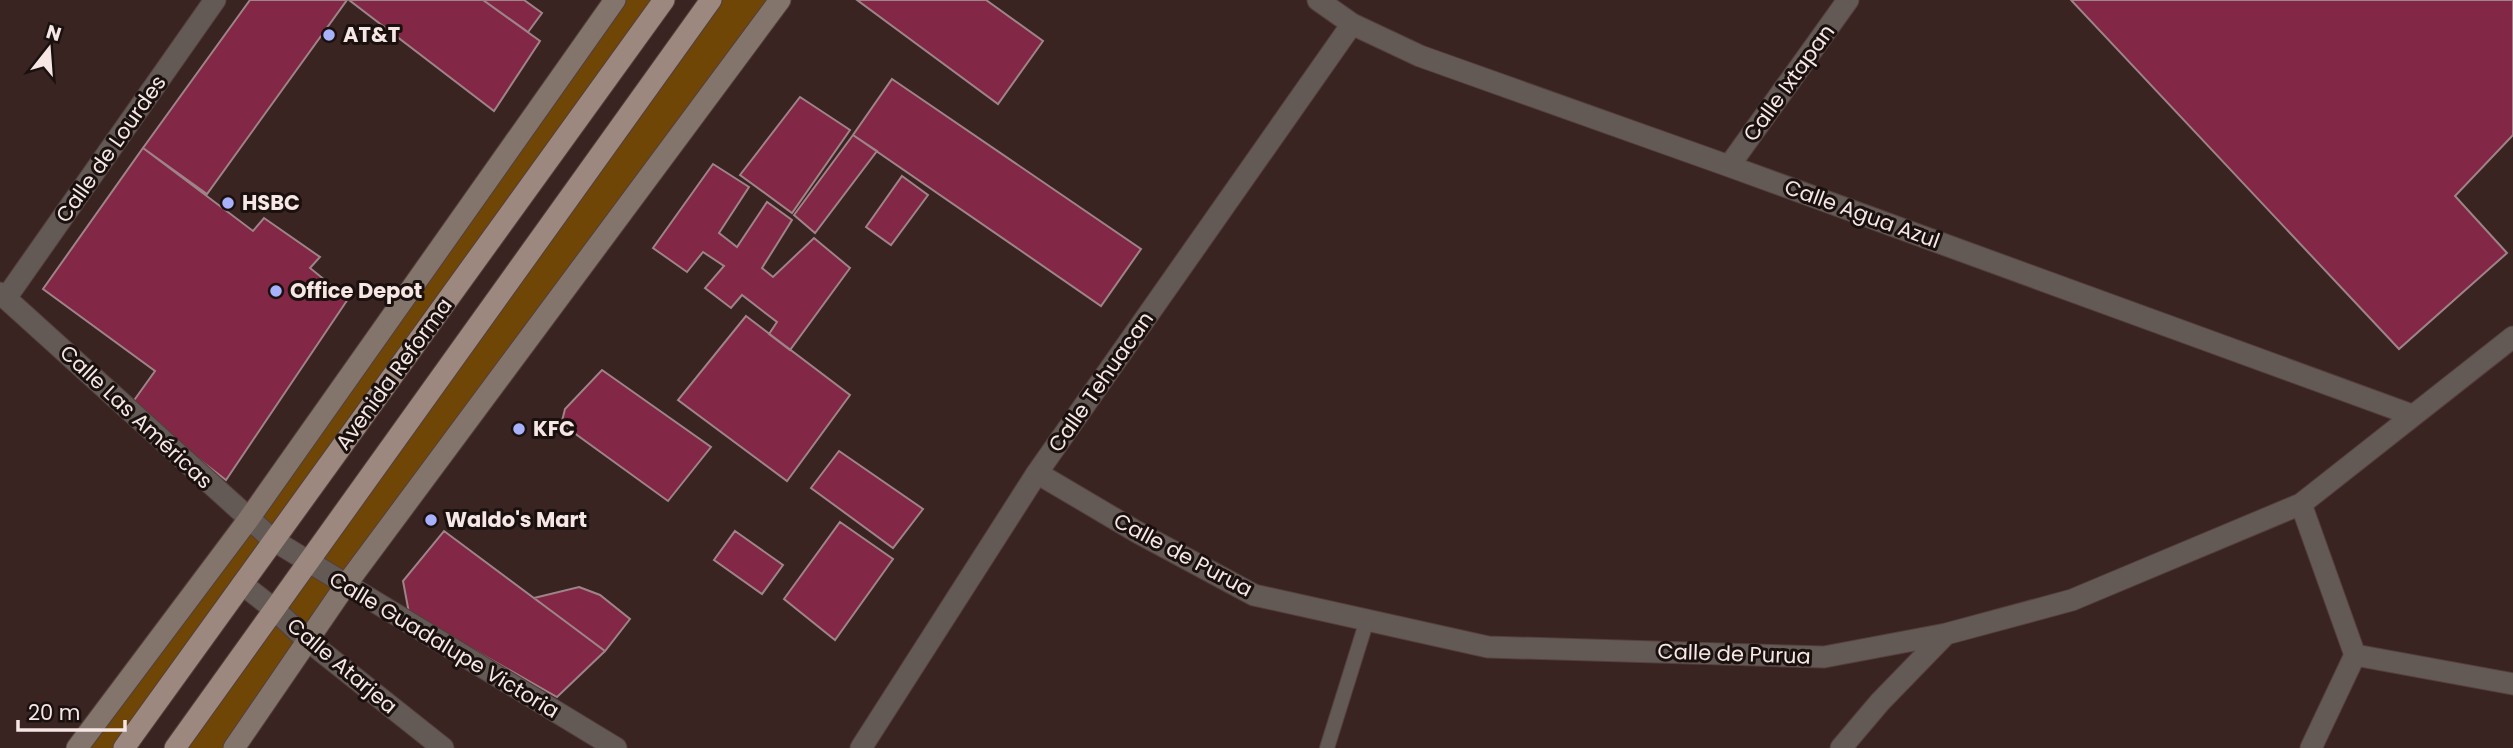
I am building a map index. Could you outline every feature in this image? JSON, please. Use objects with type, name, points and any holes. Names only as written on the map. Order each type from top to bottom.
[{"type":"main road","name":"Avenida Reforma","points":[[124,748],[664,0]]},
{"type":"main road","name":"Avenida Reforma","points":[[176,748],[711,0]]},
{"type":"street","name":"Calle de Lourdes","points":[[3,295],[215,0]]},
{"type":"street","points":[[77,748],[248,520],[615,0]]},
{"type":"street","points":[[234,748],[345,586],[780,0]]},
{"type":"street","name":"Calle Agua Azul","points":[[1318,0],[1352,24],[1420,56],[2412,415]]},
{"type":"street","name":"Calle Ixtapan","points":[[1730,166],[1848,0]]},
{"type":"street","name":"Calle Tehuacan","points":[[861,748],[1037,473],[1352,24]]},
{"type":"street","name":"Calle Las Américas","points":[[3,295],[273,540]]},
{"type":"street","name":"Calle de Purua","points":[[1037,473],[1137,532],[1254,595],[1488,647],[1825,657],[1946,634],[2072,600],[2301,505],[2513,337]]},
{"type":"street","points":[[2301,505],[2355,655],[2311,748]]},
{"type":"street","name":"Calle Guadalupe Victoria","points":[[273,540],[616,748]]},
{"type":"street","name":"Calle Atarjea","points":[[242,584],[307,640],[443,748]]},
{"type":"street","points":[[1840,748],[1946,634]]},
{"type":"street","points":[[2355,655],[2513,684]]},
{"type":"lane","points":[[1327,748],[1367,620]]},
{"type":"shaded area","points":[[615,0],[664,0],[124,748],[77,748]]},
{"type":"shaded area","points":[[711,0],[780,0],[234,748],[175,748]]},
{"type":"building","points":[[250,0],[347,0],[207,194],[143,148]]},
{"type":"building","points":[[349,0],[483,0],[540,41],[494,111]]},
{"type":"building","points":[[483,0],[524,0],[542,13],[528,32]]},
{"type":"building","points":[[857,0],[986,0],[1043,41],[998,104]]},
{"type":"building","points":[[2071,0],[2513,0],[2513,135],[2455,196],[2507,253],[2399,349]]},
{"type":"building","points":[[892,79],[1141,249],[1101,306],[853,135]]},
{"type":"building","points":[[800,97],[850,130],[792,213],[740,175]]},
{"type":"building","points":[[853,135],[877,151],[815,233],[794,215]]},
{"type":"building","points":[[143,148],[253,231],[264,218],[320,257],[310,268],[348,299],[226,480],[130,406],[155,371],[43,289]]},
{"type":"building","points":[[713,164],[749,187],[719,233],[737,247],[767,202],[792,220],[762,268],[773,277],[814,238],[850,268],[790,350],[769,334],[777,322],[742,295],[731,308],[705,288],[724,266],[703,252],[687,272],[653,248]]},
{"type":"building","points":[[902,176],[928,195],[891,245],[866,227]]},
{"type":"building","points":[[746,316],[850,395],[787,481],[678,400]]},
{"type":"building","points":[[602,370],[711,447],[668,501],[566,427],[562,421],[565,409]]},
{"type":"building","points":[[839,451],[923,509],[893,548],[811,488]]},
{"type":"building","points":[[840,522],[893,559],[835,640],[784,599]]},
{"type":"building","points":[[444,531],[605,651],[557,697],[409,613],[403,581]]},
{"type":"building","points":[[735,531],[783,565],[762,594],[714,560]]},
{"type":"building","points":[[579,587],[600,595],[630,619],[605,651],[534,598]]},
{"type":"place","name":"AT&T","points":[[329,35]]},
{"type":"place","name":"HSBC","points":[[228,203]]},
{"type":"place","name":"Office Depot","points":[[276,291]]},
{"type":"place","name":"KFC","points":[[519,429]]},
{"type":"place","name":"Waldo's Mart","points":[[431,520]]}]
